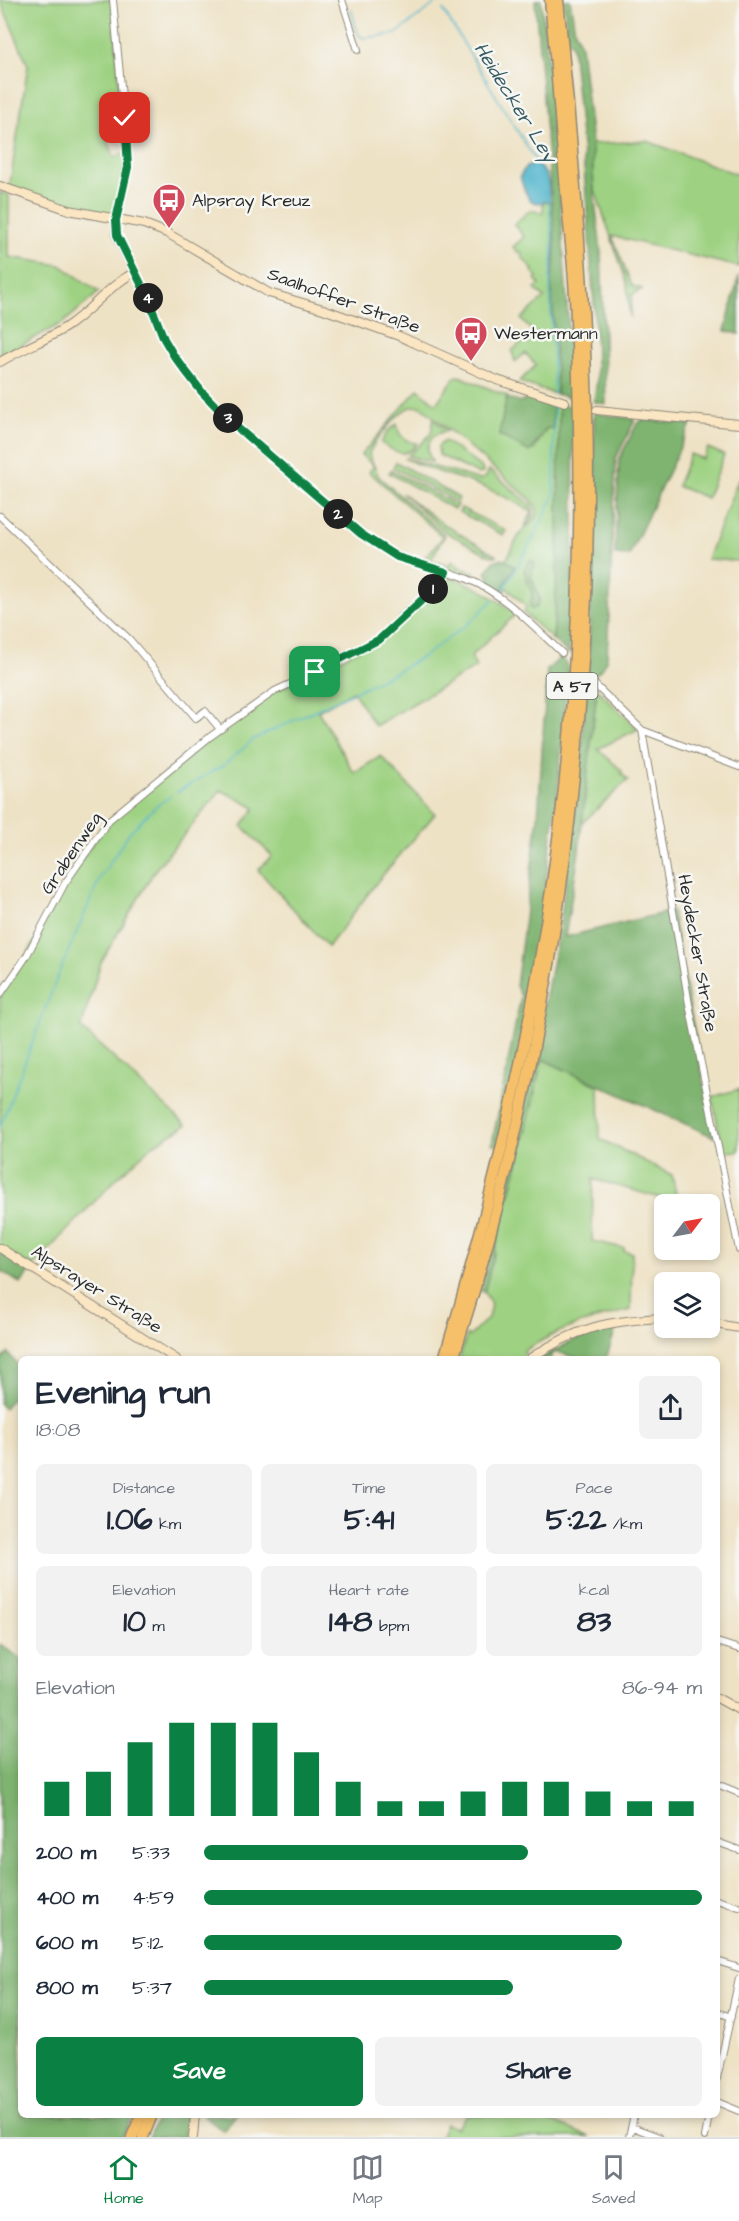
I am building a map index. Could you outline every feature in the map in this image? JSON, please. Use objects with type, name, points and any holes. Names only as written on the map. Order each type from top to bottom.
[{"type":"highway","name":"A 57","points":[[445,1356],[502,1151],[530,1015],[552,879],[565,774],[577,617],[580,459],[575,306],[550,0]]},
{"type":"highway","name":"A 57","points":[[454,1356],[485,1253],[506,1172],[539,1017],[562,877],[581,682],[586,610],[589,459],[583,297],[558,0]]},
{"type":"highway","points":[[132,2137],[140,2118]]},
{"type":"highway","points":[[143,2137],[151,2118]]},
{"type":"street","points":[[113,0],[128,161],[116,220],[117,235],[148,298],[164,339],[174,356],[202,392],[226,417],[373,543],[397,557],[468,579],[495,594],[518,612],[561,653]]},
{"type":"street","points":[[342,0],[358,50]]},
{"type":"street","name":"Saalhoffer Straße","points":[[0,186],[69,210],[144,224],[167,233],[269,293],[399,336],[497,380],[565,402]]},
{"type":"street","points":[[0,362],[65,328],[115,284],[135,272]]},
{"type":"street","points":[[597,410],[739,424]]},
{"type":"street","points":[[0,516],[130,640],[196,718],[205,711],[220,729]]},
{"type":"street","name":"Grabenweg","points":[[0,994],[26,957],[65,883],[109,820],[220,729],[274,691],[380,639],[425,597],[446,572]]},
{"type":"street","points":[[592,682],[642,730],[739,767]]},
{"type":"street","name":"Heydecker Straße","points":[[642,730],[689,1004],[739,1250]]},
{"type":"street","name":"Alpsrayer Straße","points":[[0,1248],[171,1356]]},
{"type":"street","points":[[534,1356],[556,1341],[604,1323],[654,1319]]},
{"type":"street","points":[[720,1325],[739,1328]]},
{"type":"street","points":[[720,1643],[739,1649]]},
{"type":"street","points":[[720,1700],[739,1710]]},
{"type":"street","points":[[720,1785],[739,1793]]},
{"type":"street","points":[[720,1843],[739,1850]]},
{"type":"street","points":[[720,1901],[739,1907]]},
{"type":"street","points":[[720,1962],[739,1968]]},
{"type":"street","points":[[720,2065],[739,1979]]},
{"type":"street","points":[[720,2013],[731,2017]]},
{"type":"street","points":[[720,2103],[739,2111]]},
{"type":"street","points":[[193,2137],[195,2118]]},
{"type":"street","points":[[630,2137],[634,2118]]},
{"type":"street","points":[[705,2137],[708,2118]]},
{"type":"street","points":[[632,2127],[659,2137]]},
{"type":"green space","points":[[0,0],[113,0],[121,112],[101,121],[114,157],[128,153],[116,220],[9,190],[28,65]]},
{"type":"green space","points":[[535,0],[541,0],[557,149],[573,398],[555,394],[557,390],[551,279],[555,244]]},
{"type":"green space","points":[[564,0],[570,0],[575,31],[581,46],[592,144],[594,194],[601,251],[606,404],[594,402],[597,381],[594,305],[584,167],[572,44],[567,40]]},
{"type":"green space","points":[[647,141],[739,175],[739,267],[612,236],[632,286],[642,289],[632,295],[630,318],[627,283],[594,188],[591,147],[592,144]]},
{"type":"green space","points":[[0,192],[9,195],[9,257],[60,265],[99,292],[63,323],[0,356]]},
{"type":"green space","points":[[551,201],[554,231],[551,279],[557,391],[555,394],[519,382],[536,365],[525,353],[515,362],[512,351],[533,332],[521,319],[544,298],[535,289],[540,285],[535,279],[537,277],[533,270],[521,256],[522,254],[513,247],[524,237],[514,224],[530,210],[543,213],[543,203]]},
{"type":"green space","points":[[739,275],[739,334],[725,331]]},
{"type":"green space","points":[[459,376],[507,396],[499,435],[534,450],[547,427],[553,428],[553,403],[559,404],[558,554],[553,640],[524,613],[526,606],[507,588],[502,593],[500,592],[515,567],[506,560],[520,534],[536,517],[536,507],[532,501],[422,407],[408,408],[386,429],[374,444],[369,455],[374,466],[361,455],[418,389],[436,404],[455,377]]},
{"type":"green space","points":[[507,396],[518,402],[534,398],[553,403],[553,429],[547,428],[530,452],[499,435]]},
{"type":"green space","points":[[559,404],[573,407],[574,536],[569,654],[553,640],[558,554]]},
{"type":"green space","points":[[594,413],[634,419],[634,422],[616,458],[607,658],[603,667],[594,676],[588,673],[593,543]]},
{"type":"green space","points":[[433,419],[447,431],[432,438],[428,446],[432,462],[408,456],[431,434]]},
{"type":"green space","points":[[642,420],[691,424],[629,556],[615,555],[619,459],[637,424]]},
{"type":"green space","points":[[397,424],[403,437],[417,443],[405,453],[395,451],[381,443],[387,432]]},
{"type":"green space","points":[[445,441],[482,468],[483,473],[478,474],[439,455],[438,446]]},
{"type":"green space","points":[[708,448],[724,455],[707,498],[677,486],[690,454],[703,459]]},
{"type":"green space","points":[[404,458],[480,480],[486,477],[489,470],[530,504],[533,510],[532,519],[525,526],[532,512],[517,503],[465,480]]},
{"type":"green space","points":[[396,462],[459,498],[457,502],[393,467]]},
{"type":"green space","points":[[374,466],[379,477],[445,535],[431,560],[451,565],[452,561],[458,564],[458,567],[474,572],[473,577],[423,560],[443,537],[369,472]]},
{"type":"green space","points":[[391,470],[457,505],[454,509],[389,473]]},
{"type":"green space","points":[[739,478],[739,561],[707,559],[737,483]]},
{"type":"green space","points":[[402,493],[443,524],[497,556],[490,556],[446,532]]},
{"type":"green space","points":[[461,508],[506,531],[503,535],[459,512]]},
{"type":"green space","points":[[502,558],[515,567],[500,592],[485,582],[489,575],[486,573],[494,561]]},
{"type":"green space","points":[[531,560],[535,564],[531,576],[540,599],[537,607],[532,609],[530,607],[532,594],[524,570]]},
{"type":"green space","points":[[443,575],[482,590],[516,614],[471,656],[476,667],[375,726],[353,691],[318,711],[354,773],[381,756],[435,814],[377,882],[328,947],[258,870],[272,856],[242,826],[255,808],[221,790],[155,870],[101,962],[81,1028],[186,1125],[153,1145],[121,1174],[32,1267],[0,1248],[0,995],[26,957],[65,883],[109,820],[211,736],[275,691],[380,639]]},
{"type":"green space","points":[[561,657],[568,665],[558,790],[536,954],[498,1146],[492,1144],[521,996],[516,986],[538,818],[547,670]]},
{"type":"green space","points":[[587,681],[597,689],[578,858],[565,937],[672,911],[714,1137],[542,1059],[525,1136],[484,1292],[480,1291],[511,1175],[560,924],[578,792]]},
{"type":"green space","points":[[597,689],[638,729],[598,749],[622,771],[621,773],[628,780],[582,823]]},
{"type":"green space","points":[[542,1059],[599,1086],[600,1139],[672,1175],[676,1194],[654,1194],[654,1196],[593,1179],[592,1241],[624,1248],[624,1251],[632,1253],[631,1310],[563,1330],[524,1351],[525,1354],[522,1356],[460,1356],[467,1335],[470,1336],[488,1318],[491,1304],[484,1292],[525,1136]]},
{"type":"green space","points":[[739,1089],[739,1151],[723,1152],[712,1097]]},
{"type":"green space","points":[[0,1251],[30,1270],[21,1284],[0,1270]]},
{"type":"green space","points":[[616,1328],[607,1356],[570,1356],[557,1352],[551,1356],[545,1356],[574,1340]]},
{"type":"green space","points":[[8,1353],[18,1365],[18,1392],[4,1408],[0,1404],[0,1362]]},
{"type":"green space","points":[[0,1644],[18,1657],[18,2118],[131,2118],[123,2137],[0,2137]]},
{"type":"green space","points":[[157,2118],[186,2118],[184,2137],[149,2137]]},
{"type":"green space","points":[[207,2118],[234,2118],[223,2131]]},
{"type":"green space","points":[[464,2118],[543,2118],[590,2137],[440,2137],[446,2124],[456,2128]]},
{"type":"water","points":[[535,164],[546,175],[549,185],[549,201],[535,203],[525,191],[520,176],[526,167]]},
{"type":"waterway","points":[[351,9],[358,34],[363,38],[396,34],[437,2]]},
{"type":"waterway","name":"Heidecker Ley","points":[[443,10],[539,166]]},
{"type":"waterway","name":"Heidecker Ley","points":[[549,195],[553,245],[550,276],[554,394]]},
{"type":"waterway","points":[[502,592],[554,497],[554,403]]},
{"type":"waterway","points":[[177,792],[224,765],[254,739],[394,673],[424,656],[468,624],[494,599]]},
{"type":"waterway","points":[[0,1127],[59,973],[100,878],[129,833],[156,806],[171,796]]},
{"type":"place","name":"Alpsray Kreuz","points":[[169,229]]},
{"type":"place","name":"Westermann","points":[[471,362]]},
{"type":"route","points":[[125,118],[128,167],[116,220],[117,235],[148,298],[164,339],[174,356],[202,392],[233,424],[361,534],[397,557],[446,572],[425,597],[380,639],[315,672]]}]
